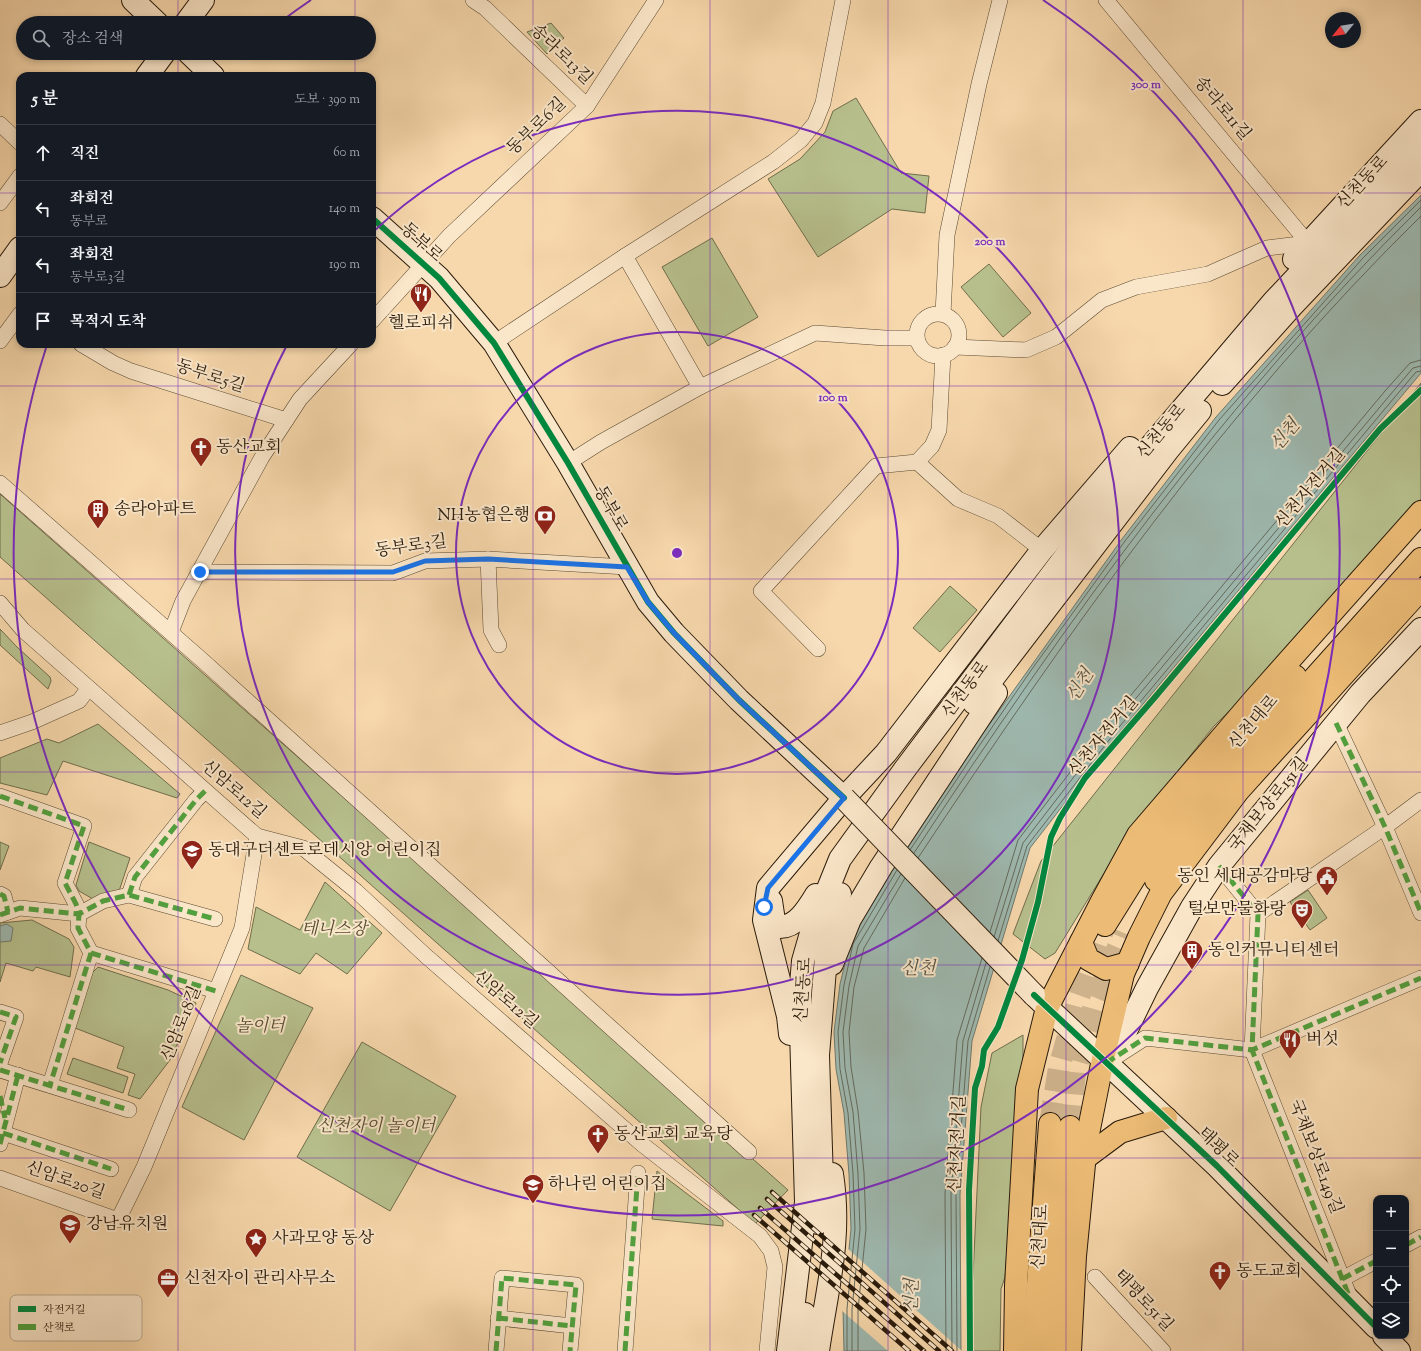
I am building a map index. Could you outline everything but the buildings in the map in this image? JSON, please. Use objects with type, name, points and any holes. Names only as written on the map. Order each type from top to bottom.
[{"type":"highway","points":[[1015,1351],[1016,1286],[1026,1130],[1027,1089],[1041,1001],[1081,942],[1138,835],[1243,712],[1421,512]]},
{"type":"highway","name":"신천대로","points":[[1421,535],[1195,792],[1150,853],[1115,929],[1186,830],[1274,723],[1421,558]]},
{"type":"highway","points":[[1069,1129],[1104,1061],[1123,974],[1162,893],[1238,790],[1421,589]]},
{"type":"highway","points":[[1081,942],[1088,960],[1106,969],[1128,963]]},
{"type":"highway","points":[[1026,1130],[1052,1115],[1076,1121],[1069,1129]]},
{"type":"highway","points":[[1084,1158],[1120,1132],[1166,1118]]},
{"type":"highway","points":[[1069,1129],[1084,1158],[1072,1344]]},
{"type":"highway","name":"신천대로","points":[[1033,1351],[1069,1129]]},
{"type":"highway","name":"신천대로","points":[[1053,1351],[1069,1129]]},
{"type":"main road","points":[[133,0],[150,16]]},
{"type":"main road","points":[[191,16],[203,0]]},
{"type":"main road","points":[[150,72],[159,60]]},
{"type":"main road","points":[[196,60],[209,72]]},
{"type":"main road","name":"신천동로","points":[[768,888],[844,798],[886,753],[1042,550],[1308,243],[1421,121]]},
{"type":"main road","name":"신천동로","points":[[788,1351],[806,1202],[800,996],[803,961],[813,926],[840,859],[905,769],[1132,468],[1273,302],[1421,145]]},
{"type":"main road","name":"신천동로","points":[[804,1351],[806,1295],[811,1248],[819,1218],[822,1181],[818,1055],[823,985],[850,919],[881,867],[1071,579],[1168,450],[1216,392],[1292,306],[1421,170]]},
{"type":"main road","name":"동부로","points":[[376,222],[439,278],[494,343],[568,463],[648,602],[674,633],[739,700],[844,798],[1041,1001]]},
{"type":"main road","points":[[0,276],[16,254]]},
{"type":"main road","name":"국채보상로151길","points":[[1104,1061],[1126,1030],[1147,988],[1192,907],[1219,866],[1360,694],[1421,629]]},
{"type":"main road","points":[[768,888],[774,921],[780,927],[787,927],[798,920],[840,859]]},
{"type":"main road","points":[[768,888],[764,920],[788,1016],[792,1060],[804,1104]]},
{"type":"main road","name":"태평로","points":[[1041,1001],[1217,1166],[1373,1324]]},
{"type":"main road","points":[[818,1351],[833,1264],[837,1225],[835,1190],[819,1082]]},
{"type":"main road","points":[[1387,1339],[1398,1351]]},
{"type":"street","name":"송라로13길","points":[[473,0],[485,8],[587,106]]},
{"type":"street","name":"동부로6길","points":[[376,317],[449,236],[587,106],[656,0]]},
{"type":"street","points":[[494,343],[625,256],[774,162],[801,140],[815,123],[823,103],[843,0]]},
{"type":"street","points":[[942,314],[947,235],[979,84],[1000,0]]},
{"type":"street","name":"송라로11길","points":[[1106,0],[1308,243]]},
{"type":"street","points":[[0,124],[16,139]]},
{"type":"street","points":[[0,203],[16,181]]},
{"type":"street","points":[[818,650],[760,591],[876,466],[917,462],[932,446],[939,430],[949,351],[959,333],[953,320],[942,314],[935,314],[923,320],[917,332],[917,338],[923,350],[929,354],[949,351],[1026,350],[1056,337],[1102,300],[1136,287],[1208,274],[1267,248],[1308,243]]},
{"type":"street","points":[[625,256],[700,387]]},
{"type":"street","points":[[0,341],[16,319]]},
{"type":"street","points":[[568,463],[601,442],[700,387],[815,334],[884,338],[917,338]]},
{"type":"street","name":"동부로5길","points":[[88,348],[113,363],[131,371],[286,420]]},
{"type":"street","points":[[171,632],[184,601],[262,457],[300,399],[347,348]]},
{"type":"street","points":[[917,462],[958,500],[998,516],[1042,550]]},
{"type":"street","points":[[0,484],[171,632],[749,1152]]},
{"type":"street","points":[[488,559],[491,630],[499,645]]},
{"type":"street","name":"동부로3길","points":[[200,572],[393,572],[425,561],[488,559],[627,567]]},
{"type":"street","name":"신암로12길","points":[[0,603],[23,630],[88,689],[257,836],[303,848],[356,891],[426,956],[643,1145],[760,1236],[771,1251],[775,1267],[767,1351]]},
{"type":"street","points":[[0,733],[32,722],[79,701],[88,689]]},
{"type":"street","points":[[1336,723],[1385,827],[1421,913]]},
{"type":"street","points":[[129,895],[135,877],[196,800],[205,791]]},
{"type":"street","points":[[0,796],[84,826],[65,883],[76,904],[79,914],[78,928],[91,953],[50,1085]]},
{"type":"street","points":[[1219,866],[1258,914],[1385,827],[1421,800]]},
{"type":"street","name":"신암로18길","points":[[118,1220],[144,1167],[242,928],[257,836]]},
{"type":"street","points":[[0,894],[4,896],[4,914],[20,908],[79,914],[103,901],[129,895],[215,919]]},
{"type":"street","name":"국채보상로149길","points":[[1258,914],[1252,1050],[1351,1300]]},
{"type":"street","points":[[91,953],[216,991]]},
{"type":"street","points":[[1104,1061],[1145,1038],[1252,1050],[1421,978]]},
{"type":"street","points":[[0,1012],[16,1017],[0,1063]]},
{"type":"street","points":[[0,1070],[130,1110]]},
{"type":"street","points":[[3,1133],[18,1075]]},
{"type":"street","points":[[0,1096],[3,1133]]},
{"type":"street","points":[[3,1133],[111,1169]]},
{"type":"street","points":[[624,1351],[638,1173]]},
{"type":"street","name":"신암로20길","points":[[0,1178],[118,1220]]},
{"type":"street","points":[[1409,1243],[1421,1237]]},
{"type":"street","points":[[1342,1279],[1373,1263]]},
{"type":"street","name":"태평로51길","points":[[1095,1276],[1163,1351]]},
{"type":"street","points":[[496,1351],[502,1278],[576,1285],[570,1351]]},
{"type":"street","points":[[498,1318],[572,1326]]},
{"type":"green space","points":[[551,23],[564,38],[547,54],[527,32]]},
{"type":"green space","points":[[856,98],[901,173],[929,176],[925,213],[892,209],[818,257],[768,179],[800,159],[825,132],[833,111]]},
{"type":"green space","points":[[712,238],[758,317],[708,346],[662,267]]},
{"type":"green space","points":[[989,264],[1031,313],[1003,337],[961,287]]},
{"type":"green space","points":[[1421,383],[1421,499],[1257,684],[1214,726],[1130,831],[1055,953],[1045,959],[1013,934],[1041,861]]},
{"type":"green space","points":[[0,494],[788,1190],[755,1224],[0,557]]},
{"type":"green space","points":[[950,586],[977,610],[940,652],[913,628]]},
{"type":"green space","points":[[0,629],[17,647],[50,677],[51,681],[48,689],[0,645]]},
{"type":"green space","points":[[98,724],[180,794],[177,798],[63,761],[47,795],[0,783],[0,758],[47,739],[59,743]]},
{"type":"green space","points":[[0,842],[9,846],[0,870]]},
{"type":"green space","points":[[89,842],[130,858],[119,891],[93,899],[79,891],[76,885]]},
{"type":"green space","name":"테니스장","points":[[325,882],[382,933],[347,974],[316,953],[300,974],[248,949],[256,907],[300,930]]},
{"type":"green space","points":[[1308,890],[1327,918],[1310,930],[1290,902]]},
{"type":"green space","points":[[32,920],[69,939],[74,947],[70,977],[36,967],[33,971],[6,963],[0,982],[0,923]]},
{"type":"green space","points":[[98,967],[168,990],[196,1003],[170,1060],[140,1099],[128,1095],[135,1074],[117,1068],[124,1047],[75,1028],[92,973]]},
{"type":"green space","name":"놀이터","points":[[241,975],[313,1008],[244,1140],[182,1107]]},
{"type":"green space","points":[[1023,1035],[1023,1057],[1005,1277],[1001,1289],[1000,1351],[973,1351],[969,1302],[973,1276],[981,1107],[992,1053]]},
{"type":"green space","name":"신천자이 놀이터","points":[[362,1042],[456,1096],[390,1211],[297,1157]]},
{"type":"green space","points":[[73,1058],[128,1077],[123,1093],[67,1074]]},
{"type":"green space","points":[[657,1171],[723,1221],[723,1226],[652,1219]]},
{"type":"water","name":"신천","points":[[1421,195],[1421,373],[1123,728],[1030,848],[972,1041],[960,1194],[961,1351],[844,1351],[843,1309],[851,1229],[849,1174],[844,1113],[836,1069],[834,1032],[840,984],[850,943],[879,890],[971,750],[1122,539],[1216,417],[1360,255]]},
{"type":"water","points":[[7,924],[13,928],[11,941],[0,942],[0,926]]},
{"type":"pier","points":[[847,1248],[962,1351],[888,1351],[841,1310]]},
{"type":"tunnel","points":[[1050,1124],[1059,1068],[1078,1000],[1105,925]]},
{"type":"tunnel","points":[[1070,1127],[1075,1072],[1095,1002],[1124,933]]},
{"type":"railway","points":[[772,1192],[952,1351]]},
{"type":"railway","points":[[767,1199],[939,1351]]},
{"type":"railway","points":[[760,1208],[924,1351]]},
{"type":"railway","points":[[754,1215],[909,1351]]},
{"type":"marked path","points":[[1336,723],[1385,827],[1421,913]]},
{"type":"marked path","points":[[129,895],[135,877],[196,800],[205,791]]},
{"type":"marked path","points":[[0,796],[84,826],[65,883],[76,904],[79,914],[78,928],[91,953],[50,1085]]},
{"type":"marked path","points":[[1219,866],[1258,914],[1252,1050],[1349,1296]]},
{"type":"marked path","points":[[0,894],[4,896],[8,912]]},
{"type":"marked path","points":[[0,915],[20,908],[79,914],[103,901],[129,895],[215,919]]},
{"type":"marked path","points":[[91,953],[216,991]]},
{"type":"marked path","points":[[1106,1063],[1145,1038],[1252,1050],[1421,978]]},
{"type":"marked path","points":[[0,1012],[16,1017],[0,1063]]},
{"type":"marked path","points":[[0,1070],[129,1110]]},
{"type":"marked path","points":[[0,1144],[18,1075]]},
{"type":"marked path","points":[[0,1096],[5,1118]]},
{"type":"marked path","points":[[3,1133],[111,1169]]},
{"type":"marked path","points":[[625,1351],[638,1173]]},
{"type":"marked path","points":[[1409,1243],[1421,1237]]},
{"type":"marked path","points":[[1342,1279],[1373,1263]]},
{"type":"marked path","points":[[496,1351],[502,1278],[576,1285],[570,1351]]},
{"type":"marked path","points":[[498,1318],[572,1326]]},
{"type":"cycle path","points":[[376,222],[439,278],[494,343],[568,463],[648,602],[674,633],[739,700],[844,798]]},
{"type":"cycle path","name":"신천자전거길","points":[[970,1351],[969,1190],[975,1088],[982,1066],[984,1050],[998,1027],[1022,960],[1038,902],[1051,837],[1060,818],[1085,778],[1156,696],[1380,429],[1421,390]]},
{"type":"cycle path","points":[[1034,995],[1217,1166],[1373,1324]]},
{"type":"place","name":"헬로피쉬","points":[[421,314]]},
{"type":"place","name":"동산교회","points":[[201,468]]},
{"type":"place","name":"송라아파트","points":[[98,530]]},
{"type":"place","name":"NH농협은행","points":[[545,536]]},
{"type":"place","name":"동대구더센트로데시앙 어린이집","points":[[192,870]]},
{"type":"place","name":"동인 세대공감마당","points":[[1327,896]]},
{"type":"place","name":"털보만물화랑","points":[[1302,930]]},
{"type":"place","name":"동인커뮤니티센터","points":[[1192,970]]},
{"type":"place","name":"버섯","points":[[1290,1060]]},
{"type":"place","name":"동산교회 교육당","points":[[598,1154]]},
{"type":"place","name":"하나린 어린이집","points":[[533,1204]]},
{"type":"place","name":"강남유치원","points":[[70,1244]]},
{"type":"place","name":"사과모양 동상","points":[[256,1258]]},
{"type":"place","name":"동도교회","points":[[1220,1292]]},
{"type":"place","name":"신천자이 관리사무소","points":[[168,1298]]},
{"type":"route","points":[[200,572],[393,572],[425,561],[488,559],[627,567],[648,602],[674,633],[739,700],[844,798],[768,888],[764,907]]}]
